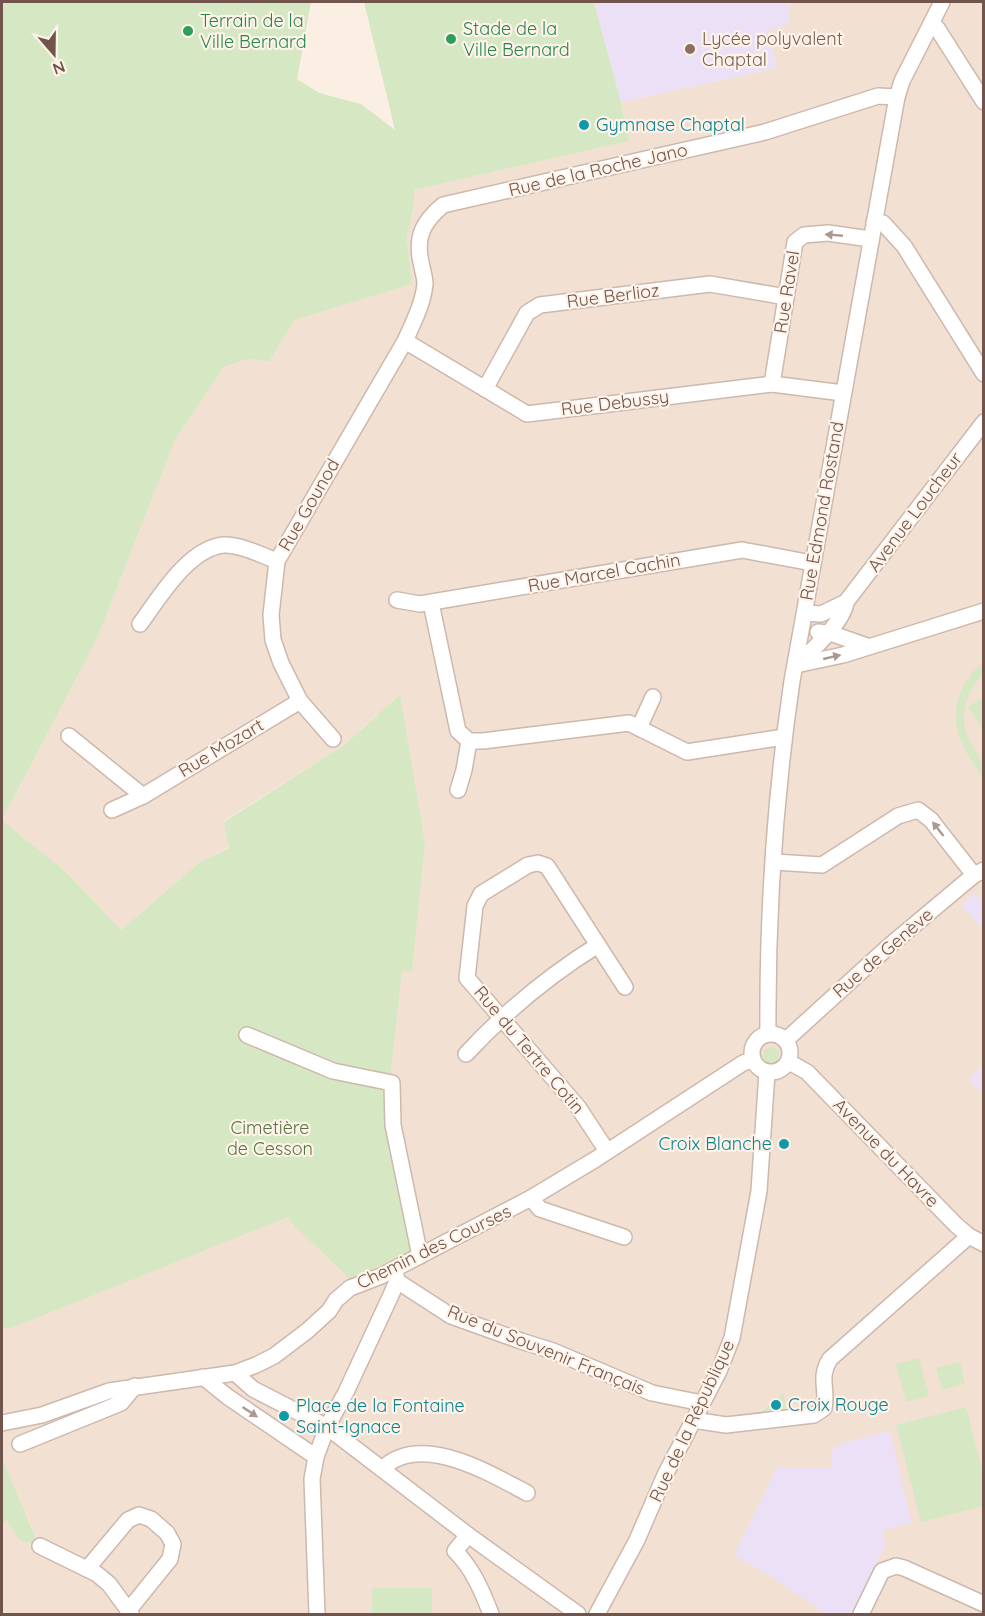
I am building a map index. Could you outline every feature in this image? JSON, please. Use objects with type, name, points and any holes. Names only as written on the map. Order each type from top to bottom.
[{"type":"street","name":"Rue Edmond Rostand","points":[[768,1034],[768,952],[784,737],[812,562],[897,97],[902,81],[942,2]]},
{"type":"street","points":[[931,24],[937,28],[984,102]]},
{"type":"street","name":"Rue de la Roche Jano","points":[[405,341],[420,306],[425,283],[418,249],[421,234],[429,217],[443,205],[765,132],[878,96],[897,97]]},
{"type":"street","points":[[874,222],[884,223],[904,246],[984,374]]},
{"type":"street","name":"Rue Ravel","points":[[772,384],[795,242],[804,235],[828,233],[870,239]]},
{"type":"street","name":"Rue Berlioz","points":[[485,388],[527,313],[540,305],[710,284],[786,297]]},
{"type":"street","name":"Rue Debussy","points":[[405,341],[527,414],[772,384],[843,393]]},
{"type":"street","name":"Rue Gounod","points":[[333,739],[300,701],[281,663],[273,640],[271,615],[277,561],[405,341]]},
{"type":"street","name":"Avenue Loucheur","points":[[805,613],[821,614],[846,602],[984,422]]},
{"type":"street","points":[[140,624],[177,575],[189,562],[206,550],[223,545],[242,548],[277,561]]},
{"type":"street","name":"Rue Marcel Cachin","points":[[397,600],[420,604],[431,603],[742,550],[812,562]]},
{"type":"street","name":"Avenue Loucheur","points":[[796,665],[812,651],[845,611],[846,602]]},
{"type":"street","points":[[431,603],[458,731],[469,741],[629,723],[687,752],[784,737]]},
{"type":"street","points":[[796,665],[843,655],[984,611]]},
{"type":"street","points":[[802,631],[827,633],[867,646]]},
{"type":"street","points":[[639,728],[652,697]]},
{"type":"street","name":"Rue Mozart","points":[[112,810],[143,796],[300,701]]},
{"type":"street","points":[[69,736],[143,796]]},
{"type":"street","points":[[458,790],[469,741]]},
{"type":"street","points":[[774,862],[822,865],[898,816],[918,810],[931,820],[979,873]]},
{"type":"street","name":"Rue du Tertre Cotin","points":[[598,945],[547,866],[538,863],[528,865],[481,894],[476,906],[468,978],[578,1107],[607,1151]]},
{"type":"street","name":"Rue de Genève","points":[[786,1040],[888,947],[979,873]]},
{"type":"street","points":[[466,1054],[500,1018],[556,971],[598,945],[625,987]]},
{"type":"street","points":[[768,1034],[780,1036],[786,1040],[790,1048],[789,1062],[782,1070],[767,1072],[758,1068],[752,1054],[754,1044],[768,1034]]},
{"type":"street","points":[[247,1035],[333,1071],[392,1083],[393,1125],[420,1256]]},
{"type":"street","name":"Chemin des Courses","points":[[2,1423],[42,1415],[109,1391],[235,1372],[256,1365],[290,1344],[330,1311],[336,1300],[350,1288],[396,1275],[420,1256],[531,1198],[743,1063],[753,1060]]},
{"type":"street","name":"Avenue du Havre","points":[[789,1062],[807,1072],[969,1236],[984,1244]]},
{"type":"street","name":"Rue de la République","points":[[602,1613],[665,1475],[719,1371],[732,1338],[759,1191],[767,1072]]},
{"type":"street","points":[[531,1198],[540,1209],[624,1238]]},
{"type":"street","points":[[693,1420],[726,1425],[814,1415],[824,1408],[826,1399],[823,1370],[830,1359],[969,1236]]},
{"type":"street","points":[[317,1614],[312,1479],[316,1457],[327,1427],[376,1330],[396,1275]]},
{"type":"street","name":"Rue du Souvenir Français","points":[[396,1275],[451,1316],[553,1351],[652,1393],[702,1403]]},
{"type":"street","points":[[235,1372],[252,1389],[327,1427],[468,1535],[578,1614]]},
{"type":"street","points":[[203,1377],[228,1397],[316,1457]]},
{"type":"street","points":[[20,1444],[121,1402],[135,1386]]},
{"type":"street","points":[[382,1469],[390,1461],[402,1456],[446,1456],[470,1464],[526,1493]]},
{"type":"street","points":[[40,1546],[97,1574],[130,1612],[170,1559],[173,1544],[167,1533],[151,1518],[139,1515],[128,1520],[87,1569]]},
{"type":"street","points":[[468,1535],[455,1551],[475,1575],[491,1614]]},
{"type":"street","points":[[861,1614],[882,1571],[896,1566],[984,1604]]},
{"type":"shaded area","name":"Lycée polyvalent Chaptal","points":[[594,2],[790,2],[788,25],[769,30],[776,68],[621,102]]},
{"type":"shaded area","points":[[790,2],[983,2],[984,902],[975,894],[962,905],[984,929],[983,1064],[969,1079],[984,1094],[983,1614],[2,1614],[2,1524],[7,1521],[18,1538],[37,1540],[2,1457],[2,1328],[12,1328],[288,1216],[295,1227],[351,1280],[388,1101],[402,971],[412,971],[425,844],[415,794],[378,714],[344,745],[224,821],[229,847],[200,862],[121,930],[65,871],[2,820],[97,639],[175,440],[224,367],[248,359],[269,362],[293,320],[412,284],[407,236],[414,205],[414,190],[629,141],[621,102],[776,68],[769,30],[788,25]]},
{"type":"shaded area","points":[[975,893],[983,902],[983,929],[961,905]]},
{"type":"shaded area","points":[[983,1064],[983,1094],[969,1079]]},
{"type":"shaded area","points":[[890,1431],[912,1523],[883,1530],[885,1544],[855,1614],[826,1614],[767,1574],[734,1555],[777,1468],[832,1467],[832,1447]]},
{"type":"green space","points":[[2,2],[311,2],[297,79],[319,93],[361,104],[395,130],[364,2],[594,2],[629,141],[414,190],[414,205],[407,237],[412,284],[294,320],[269,362],[248,359],[224,367],[175,440],[97,639],[2,820]]},
{"type":"green space","points":[[983,663],[983,674],[972,689],[965,707],[964,725],[971,744],[982,763],[983,778],[960,740],[956,709],[963,687],[971,674]]},
{"type":"green space","name":"Cimetière de Cesson","points":[[400,695],[425,844],[412,972],[402,971],[388,1101],[414,1249],[351,1280],[295,1227],[288,1217],[12,1328],[2,1328],[2,820],[65,871],[121,930],[200,862],[229,848],[224,822],[344,745]]},
{"type":"green space","points":[[983,697],[983,730],[968,707]]},
{"type":"green space","points":[[771,1047],[777,1049],[779,1055],[777,1061],[771,1063],[765,1061],[763,1055],[765,1049]]},
{"type":"green space","points":[[919,1358],[929,1396],[906,1402],[896,1364]]},
{"type":"green space","points":[[960,1362],[965,1384],[942,1390],[936,1368]]},
{"type":"green space","points":[[783,1393],[786,1411],[761,1413]]},
{"type":"green space","points":[[966,1407],[983,1474],[983,1506],[921,1522],[896,1425]]},
{"type":"green space","points":[[2,1457],[37,1541],[27,1543],[18,1538],[7,1521],[2,1524]]},
{"type":"green space","points":[[372,1588],[432,1588],[432,1614],[372,1614]]},
{"type":"place","name":"Terrain de la Ville Bernard","points":[[188,31]]},
{"type":"place","name":"Stade de la Ville Bernard","points":[[451,39]]},
{"type":"place","name":"Lycée polyvalent Chaptal","points":[[690,49]]},
{"type":"place","name":"Gymnase Chaptal","points":[[584,125]]},
{"type":"place","name":"Croix Blanche","points":[[784,1144]]},
{"type":"place","name":"Croix Rouge","points":[[776,1405]]},
{"type":"place","name":"Place de la Fontaine Saint-Ignace","points":[[284,1416]]}]
